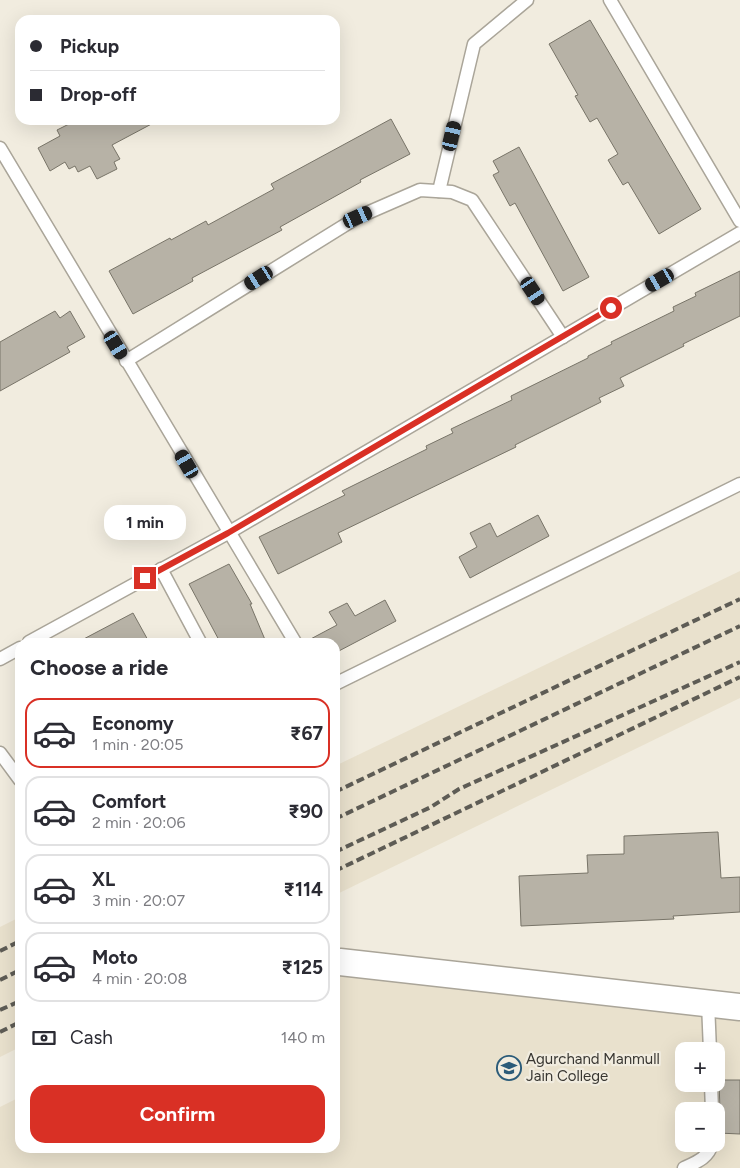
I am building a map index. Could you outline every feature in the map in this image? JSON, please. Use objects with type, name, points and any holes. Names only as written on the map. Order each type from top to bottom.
[{"type":"street","points":[[340,962],[740,1007]]},
{"type":"lane","points":[[439,191],[474,44],[527,0]]},
{"type":"lane","points":[[610,0],[740,221]]},
{"type":"lane","points":[[0,148],[228,533],[293,638]]},
{"type":"lane","points":[[126,361],[358,217],[420,190],[452,192],[472,200],[563,337]]},
{"type":"lane","points":[[36,638],[228,533],[740,233]]},
{"type":"lane","points":[[340,682],[740,484]]},
{"type":"lane","points":[[161,569],[198,638]]},
{"type":"lane","points":[[0,659],[15,651]]},
{"type":"lane","points":[[0,754],[15,774]]},
{"type":"lane","points":[[708,1003],[710,1042]]},
{"type":"lane","points":[[684,1168],[702,1160],[709,1152]]},
{"type":"shaded area","points":[[740,571],[740,698],[340,893],[340,764]]},
{"type":"shaded area","points":[[15,920],[15,1050],[0,1057],[0,927]]},
{"type":"shaded area","name":"Agurchand Manmull Jain College","points":[[340,975],[740,1016],[740,1168],[0,1168],[0,1107],[15,1100],[15,1153],[340,1153]]},
{"type":"building","points":[[590,20],[701,209],[659,234],[628,182],[623,185],[608,160],[618,154],[597,118],[590,122],[575,96],[578,95],[549,44]]},
{"type":"building","points":[[391,119],[410,154],[360,180],[361,182],[280,227],[282,230],[192,278],[193,281],[133,314],[109,271],[206,221],[208,225],[274,189],[271,184]]},
{"type":"building","points":[[67,125],[150,125],[112,145],[120,159],[114,162],[117,169],[97,179],[90,166],[78,172],[75,166],[69,169],[65,162],[50,171],[38,148],[60,136],[57,130]]},
{"type":"building","points":[[519,147],[589,277],[563,291],[515,203],[510,206],[493,175],[499,172],[493,161]]},
{"type":"building","points":[[740,271],[740,316],[620,378],[624,386],[599,398],[601,402],[515,445],[516,447],[338,533],[342,542],[278,574],[259,537],[345,495],[342,491],[427,449],[426,446],[453,433],[451,429],[512,400],[511,396],[588,358],[588,356],[612,344],[611,342],[674,311],[673,307],[696,296],[695,293]]},
{"type":"building","points":[[55,311],[60,318],[70,311],[85,337],[67,347],[70,352],[0,391],[0,342]]},
{"type":"building","points":[[538,515],[549,536],[470,578],[459,557],[477,547],[470,533],[490,523],[497,537]]},
{"type":"building","points":[[229,564],[252,604],[250,604],[264,638],[218,638],[189,584]]},
{"type":"building","points":[[385,600],[396,621],[340,650],[340,638],[313,638],[337,625],[329,612],[347,603],[355,616]]},
{"type":"building","points":[[133,613],[147,638],[86,638]]},
{"type":"building","points":[[718,832],[721,878],[740,877],[740,912],[673,916],[674,919],[521,926],[519,876],[588,873],[587,855],[624,854],[624,836]]},
{"type":"building","points":[[725,1080],[740,1080],[740,1134],[725,1133],[725,1102],[720,1102],[719,1092],[725,1092]]},
{"type":"railway","points":[[340,790],[740,599]]},
{"type":"railway","points":[[340,817],[740,626]]},
{"type":"railway","points":[[340,850],[431,807],[459,789],[740,662]]},
{"type":"railway","points":[[340,869],[740,677]]},
{"type":"railway","points":[[0,951],[15,944]]},
{"type":"railway","points":[[0,980],[15,972]]},
{"type":"railway","points":[[0,1010],[15,1003]]},
{"type":"railway","points":[[0,1032],[15,1024]]},
{"type":"place","name":"Agurchand Manmull Jain College","points":[[509,1068]]},
{"type":"route","points":[[145,578],[228,533],[611,308]]}]
